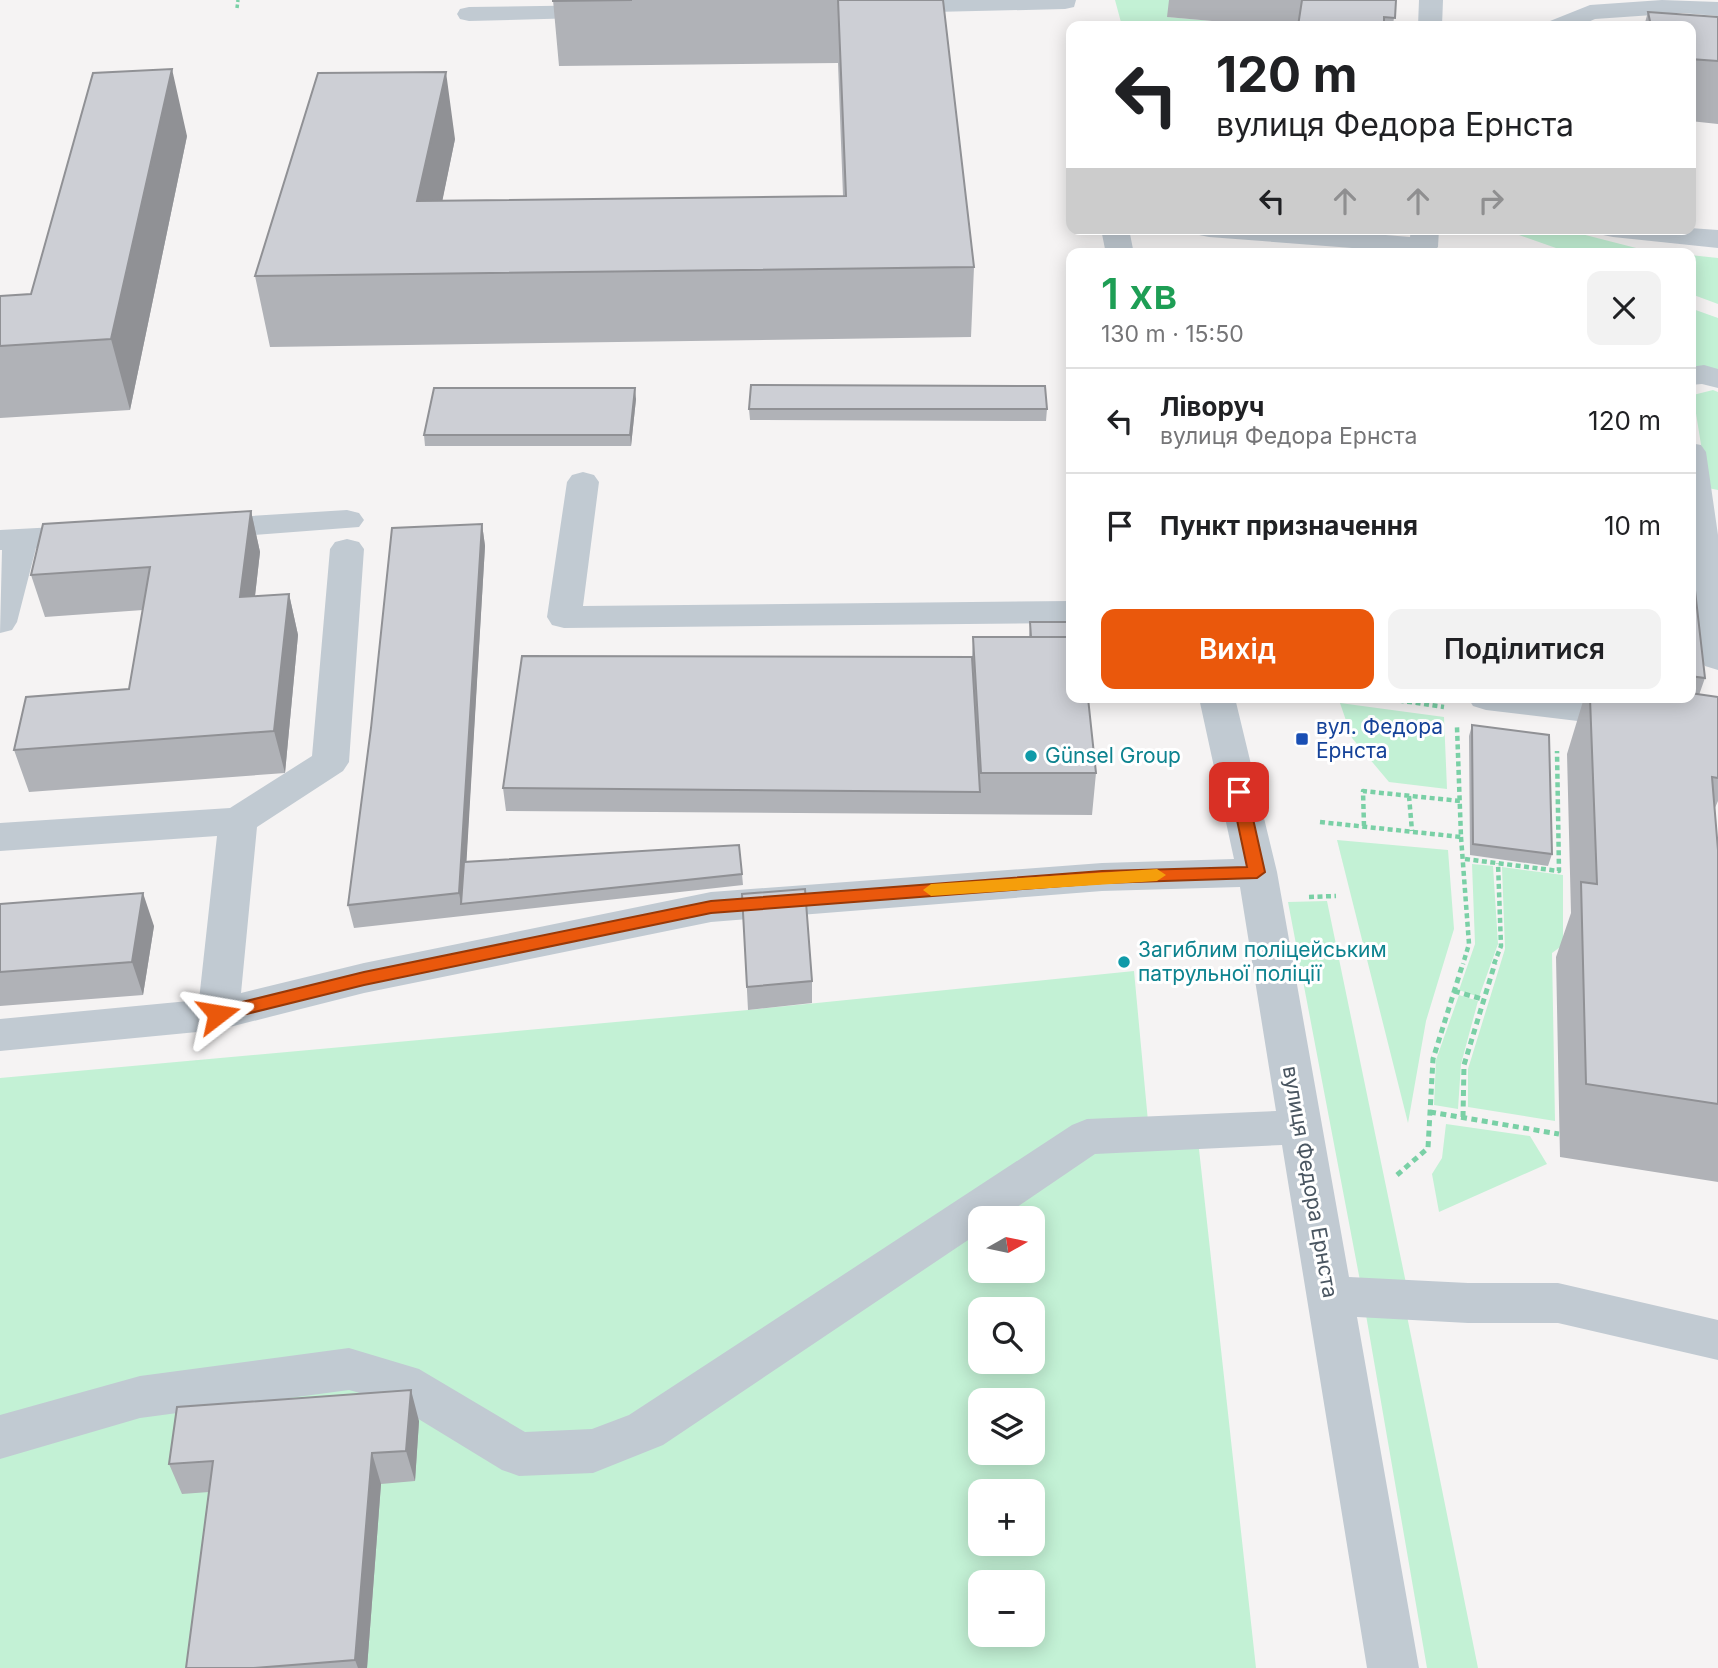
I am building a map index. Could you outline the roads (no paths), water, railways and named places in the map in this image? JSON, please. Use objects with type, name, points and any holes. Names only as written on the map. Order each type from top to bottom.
[{"type":"street","points":[[1430,21],[1431,0]]},
{"type":"street","points":[[868,6],[1065,1],[1070,21]]},
{"type":"street","points":[[1570,21],[1590,12],[1682,6],[1718,9]]},
{"type":"street","points":[[469,14],[634,11]]},
{"type":"street","points":[[1281,235],[1424,247],[1425,235]]},
{"type":"street","points":[[1676,235],[1718,239]]},
{"type":"street","points":[[1696,375],[1704,374],[1718,379]]},
{"type":"street","points":[[583,482],[564,617],[1066,612]]},
{"type":"street","points":[[1696,496],[1718,658]]},
{"type":"street","points":[[0,837],[238,821],[330,762],[347,535],[171,530]]},
{"type":"street","points":[[0,622],[11,540],[117,534]]},
{"type":"street","name":"вулиця Федора Ернста","points":[[1218,703],[1257,872],[1393,1668]]},
{"type":"street","points":[[1471,704],[1718,726]]},
{"type":"street","points":[[218,1014],[238,821]]},
{"type":"street","points":[[0,1035],[218,1014],[364,978],[711,907],[1102,877],[1257,872]]},
{"type":"street","points":[[0,1437],[139,1397],[349,1369],[402,1384],[519,1454],[593,1451],[646,1430],[1087,1137],[1300,1127]]},
{"type":"street","points":[[1329,1296],[1468,1303],[1558,1303],[1718,1340]]},
{"type":"place","name":"вул. Федора Ернста","points":[[1302,739]]},
{"type":"place","name":"Günsel Group","points":[[1031,756]]},
{"type":"place","name":"Загиблим поліцейським патрульної поліції","points":[[1124,962]]}]
